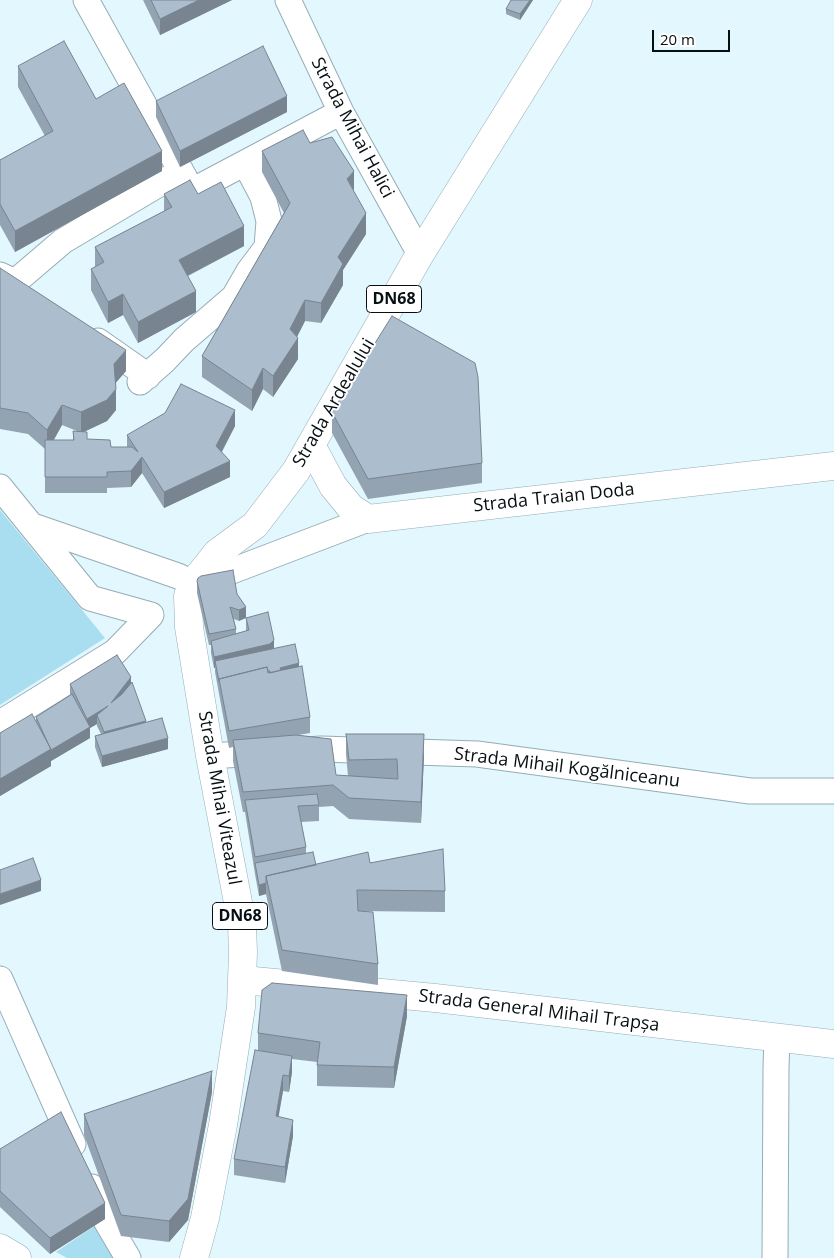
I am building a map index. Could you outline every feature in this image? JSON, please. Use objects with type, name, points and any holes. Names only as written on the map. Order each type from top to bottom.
[{"type":"main road","name":"Strada Ardealului","points":[[193,583],[217,552],[255,525],[296,471],[420,254],[578,0]]},
{"type":"main road","points":[[311,445],[333,486],[351,508],[368,519]]},
{"type":"main road","name":"Strada Traian Doda","points":[[368,519],[834,466]]},
{"type":"main road","name":"Strada Mihai Viteazul","points":[[192,1255],[223,1125],[242,1007],[243,980],[242,926],[210,756],[189,627],[188,596],[193,583]]},
{"type":"main road","name":"Strada General Mihail Trapșa","points":[[243,980],[435,998],[834,1044]]},
{"type":"main road","points":[[0,1248],[17,1258]]},
{"type":"street","points":[[86,0],[186,181]]},
{"type":"street","name":"Strada Mihai Halici","points":[[288,0],[341,112],[420,254]]},
{"type":"street","points":[[15,283],[64,240],[186,181],[245,163],[341,112]]},
{"type":"street","points":[[77,326],[144,379],[184,340],[234,297],[248,271],[267,246],[269,221],[263,197],[245,163]]},
{"type":"street","points":[[0,487],[90,598],[151,616],[116,652],[0,723]]},
{"type":"street","points":[[33,526],[178,576],[206,589],[224,574],[368,519]]},
{"type":"street","name":"Strada Mihail Kogălniceanu","points":[[210,756],[321,749],[477,754],[750,792],[834,791]]},
{"type":"street","points":[[0,979],[106,1219],[128,1258]]},
{"type":"street","points":[[775,1258],[777,1038]]},
{"type":"shaded area","points":[[0,510],[105,638],[0,705]]},
{"type":"shaded area","points":[[105,1219],[117,1258],[67,1258],[56,1252]]},
{"type":"building","points":[[151,0],[199,0],[160,19]]},
{"type":"building","points":[[511,0],[530,0],[520,14],[506,9]]},
{"type":"building","points":[[64,41],[96,99],[124,83],[162,151],[15,231],[0,204],[0,160],[53,131],[18,66]]},
{"type":"building","points":[[263,46],[287,96],[180,151],[156,101]]},
{"type":"building","points":[[303,130],[310,143],[332,137],[354,171],[347,179],[366,213],[338,257],[343,264],[321,303],[305,300],[290,329],[298,338],[273,376],[263,368],[252,390],[202,356],[290,203],[262,151]]},
{"type":"building","points":[[190,180],[198,194],[221,182],[244,226],[179,260],[196,291],[138,322],[123,294],[108,302],[91,269],[104,262],[95,247],[172,207],[164,194]]},
{"type":"building","points":[[0,268],[126,350],[114,364],[116,389],[107,400],[81,412],[62,405],[47,430],[28,413],[0,408]]},
{"type":"building","points":[[392,316],[475,363],[478,377],[482,463],[368,479],[332,412]]},
{"type":"building","points":[[181,384],[235,410],[216,446],[230,461],[164,492],[142,457],[131,471],[107,472],[107,477],[45,477],[45,440],[74,440],[73,431],[87,432],[87,439],[110,440],[111,447],[132,447],[138,452],[127,435],[165,413]]},
{"type":"building","points":[[233,570],[237,594],[246,607],[239,610],[230,607],[236,629],[209,634],[197,581],[198,578]]},
{"type":"building","points":[[268,612],[274,640],[270,644],[214,657],[211,641],[249,630],[246,618]]},
{"type":"building","points":[[295,644],[299,663],[270,673],[267,667],[219,679],[219,681],[215,661]]},
{"type":"building","points":[[117,655],[131,677],[111,703],[132,682],[146,721],[104,732],[97,715],[108,706],[87,719],[70,684]]},
{"type":"building","points":[[302,666],[310,717],[229,731],[219,679],[267,667],[268,673]]},
{"type":"building","points":[[72,694],[90,727],[51,750],[36,717]]},
{"type":"building","points":[[32,714],[51,749],[0,779],[0,733]]},
{"type":"building","points":[[162,718],[168,738],[102,756],[95,736]]},
{"type":"building","points":[[346,734],[424,734],[421,802],[349,798],[333,785],[243,792],[233,740],[296,735],[331,739],[336,775],[398,779],[397,759],[349,760]]},
{"type":"building","points":[[317,794],[319,805],[298,806],[306,847],[255,857],[245,800]]},
{"type":"building","points":[[443,849],[445,891],[357,890],[358,911],[373,912],[378,964],[282,950],[266,876],[368,852],[370,863]]},
{"type":"building","points":[[313,852],[316,865],[266,876],[266,883],[259,885],[255,863]]},
{"type":"building","points":[[33,858],[41,880],[0,894],[0,870]]},
{"type":"building","points":[[272,983],[407,995],[394,1067],[317,1065],[320,1042],[258,1033],[262,990]]},
{"type":"building","points":[[255,1050],[292,1056],[289,1076],[283,1075],[276,1116],[293,1120],[285,1167],[234,1159]]},
{"type":"building","points":[[212,1071],[188,1199],[169,1221],[121,1215],[84,1114]]},
{"type":"building","points":[[61,1112],[105,1203],[50,1238],[0,1191],[0,1149]]}]
